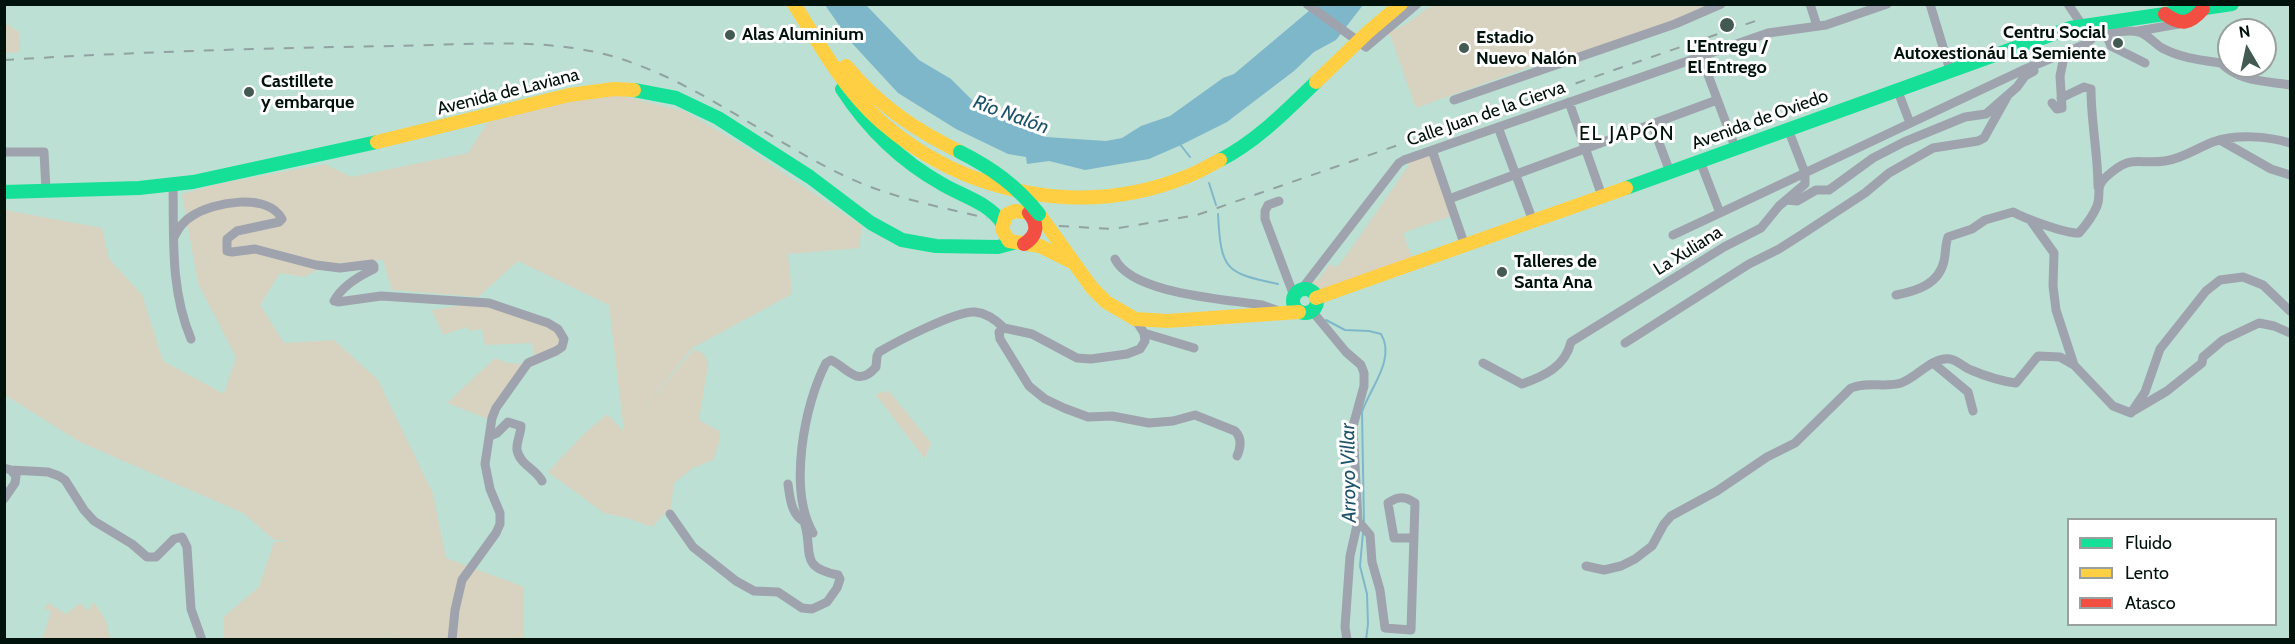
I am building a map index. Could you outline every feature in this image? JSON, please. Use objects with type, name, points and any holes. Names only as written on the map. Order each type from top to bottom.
[{"type":"street","points":[[1307,4],[1366,47],[1417,4]]},
{"type":"street","points":[[798,8],[837,71],[858,97],[899,138],[923,154],[975,180],[1006,190],[1035,196],[1093,199],[1124,195],[1175,181],[1203,170],[1253,140],[1401,4]]},
{"type":"street","points":[[1454,100],[1675,24],[1721,4]]},
{"type":"street","points":[[1810,4],[1822,25]]},
{"type":"street","name":"Calle Juan de la Cierva","points":[[1305,298],[1399,163],[1768,33],[1822,25],[1887,4]]},
{"type":"street","points":[[1930,4],[1950,70]]},
{"type":"street","points":[[2068,4],[2082,25],[2101,34],[2111,46],[2145,63]]},
{"type":"street","points":[[1674,235],[1910,123],[2086,44],[2101,34],[2136,31],[2189,14],[2232,4]]},
{"type":"street","points":[[670,514],[693,547],[736,580],[758,592],[780,593],[795,605],[808,609],[827,602],[837,588],[840,579],[838,575],[822,572],[810,560],[800,496],[802,440],[826,363],[831,360],[855,376],[865,376],[876,367],[877,356],[885,348],[968,312],[983,314],[1004,328],[1032,334],[1077,358],[1113,357],[1140,349],[1145,341],[1144,333],[1135,319],[1106,302],[1092,288],[1034,213],[1020,191],[1002,174],[904,122],[872,96],[798,8]]},
{"type":"street","points":[[798,8],[835,78],[867,127],[908,162],[944,186],[991,209],[1003,226],[1004,235],[1019,244],[1040,246],[1074,263]]},
{"type":"street","name":"Avenida de Oviedo","points":[[1135,319],[1167,321],[1270,311],[1466,246],[1735,147],[2082,25],[2165,14],[2189,14]]},
{"type":"street","points":[[2136,31],[2143,33],[2160,47],[2175,54],[2190,59],[2221,63],[2229,71],[2245,78],[2290,85]]},
{"type":"street","points":[[1786,200],[1797,201],[1816,190],[1829,190],[1873,158],[1943,125],[1965,117],[1986,114],[2025,76],[2064,54]]},
{"type":"street","points":[[1896,295],[1915,291],[1941,274],[1948,237],[1972,229],[1985,220],[2013,212],[2031,221],[2050,225],[2071,234],[2079,233],[2094,213],[2098,203],[2098,159],[2093,133],[2091,88],[2084,87],[2057,100],[2064,54]]},
{"type":"street","points":[[1701,56],[1735,147]]},
{"type":"street","name":"Avenida de Laviana","points":[[4,192],[173,184],[216,179],[488,116],[567,94],[610,89],[637,89],[672,98],[726,123],[821,184],[874,226],[903,241],[929,246],[1001,247],[1019,244]]},
{"type":"street","points":[[1897,89],[1910,123]]},
{"type":"street","points":[[1625,343],[1749,264],[1779,249],[1865,193],[1889,173],[1933,148],[1984,138],[2008,95]]},
{"type":"street","points":[[1449,199],[1717,100]]},
{"type":"street","points":[[1569,102],[1602,196]]},
{"type":"street","points":[[1652,124],[1670,172]]},
{"type":"street","points":[[1498,127],[1533,221]]},
{"type":"street","points":[[1788,129],[1805,173]]},
{"type":"street","points":[[2098,187],[2104,178],[2133,160],[2167,161],[2220,140],[2251,138],[2279,139],[2290,142]]},
{"type":"street","points":[[2220,140],[2271,169],[2290,175]]},
{"type":"street","points":[[1432,150],[1466,246]]},
{"type":"street","points":[[4,152],[44,152],[46,190]]},
{"type":"street","points":[[1700,161],[1720,213]]},
{"type":"street","name":"La Xuliana","points":[[1483,363],[1522,384],[1542,377],[1561,364],[1571,342],[1724,247],[1761,228],[1786,200],[1806,184],[1805,173]]},
{"type":"street","points":[[173,184],[176,292],[191,339]]},
{"type":"street","points":[[1279,201],[1268,205],[1265,219],[1305,298],[1346,352],[1361,365],[1364,373],[1364,386],[1353,426],[1359,522],[1350,556],[1345,627],[1347,639]]},
{"type":"street","points":[[174,237],[181,224],[194,214],[229,202],[264,204],[282,219],[279,222],[237,231],[227,239],[227,251],[255,249],[316,265],[340,268],[372,264],[374,269],[351,282],[335,297],[334,300],[338,302],[381,296],[489,303],[548,322],[558,329],[564,339],[562,346],[528,363],[496,408],[491,423],[485,464],[490,489],[500,513],[500,524],[462,580],[455,610],[452,639]]},
{"type":"street","points":[[983,246],[993,242],[1005,218],[1012,212],[1018,210],[1034,213]]},
{"type":"street","points":[[1019,244],[1034,236],[1037,229],[1034,213]]},
{"type":"street","points":[[2031,221],[2054,253],[2056,310],[2074,364]]},
{"type":"street","points":[[1115,259],[1125,273],[1145,284],[1262,305],[1270,311]]},
{"type":"street","points":[[2131,413],[2145,392],[2160,349],[2206,291],[2220,280],[2243,277],[2263,285],[2290,311]]},
{"type":"street","points":[[2131,413],[2176,384],[2202,363],[2203,357],[2223,340],[2259,323],[2290,333]]},
{"type":"street","points":[[1004,328],[999,333],[1000,339],[1029,386],[1045,399],[1088,417],[1112,416],[1149,423],[1173,421],[1195,415],[1235,431],[1239,435],[1240,443],[1237,456]]},
{"type":"street","points":[[1144,333],[1194,348]]},
{"type":"street","points":[[1586,566],[1604,570],[1621,566],[1635,559],[1652,546],[1671,516],[1717,491],[1767,457],[1795,443],[1851,388],[1860,384],[1887,386],[1902,382],[1933,363],[1951,359],[1970,370],[2001,381],[2016,383],[2038,356],[2060,357],[2074,364],[2113,406],[2131,413]]},
{"type":"street","points":[[1933,363],[1968,392],[1973,411]]},
{"type":"street","points":[[490,436],[497,433],[508,422],[521,426],[518,452],[525,464],[542,480]]},
{"type":"street","points":[[4,499],[15,483],[15,476],[8,469]]},
{"type":"street","points":[[8,469],[48,472],[65,480],[91,518],[132,544],[147,557],[156,557],[174,539],[182,537],[188,547],[191,609],[202,639]]},
{"type":"street","points":[[788,484],[790,503],[813,533]]},
{"type":"street","points":[[1359,522],[1370,535],[1372,562],[1380,590],[1385,628],[1411,630],[1415,503],[1407,498],[1396,498],[1388,503],[1394,538],[1413,538]]},
{"type":"shaded area","name":"Estadio Nuevo Nalón","points":[[1433,5],[1721,5],[1541,70],[1538,64],[1416,108],[1389,32]]},
{"type":"shaded area","points":[[5,23],[19,32],[20,52],[5,53]]},
{"type":"shaded area","points":[[610,93],[684,111],[739,143],[862,226],[859,248],[788,254],[792,294],[692,348],[641,412],[694,349],[705,355],[708,365],[699,420],[719,431],[720,440],[713,460],[693,468],[674,483],[671,507],[652,527],[604,513],[548,472],[581,437],[607,414],[624,432],[609,305],[518,261],[478,297],[392,290],[383,260],[329,264],[304,277],[280,273],[260,305],[284,343],[334,340],[378,380],[433,494],[446,558],[524,587],[524,639],[389,639],[384,628],[388,639],[224,640],[224,617],[259,587],[274,542],[291,540],[274,540],[243,513],[80,442],[5,395],[4,210],[102,228],[109,259],[142,295],[163,361],[224,394],[236,357],[198,283],[182,194],[217,184],[325,164],[351,177],[468,153],[487,123],[545,104]]},
{"type":"shaded area","points":[[1432,150],[1454,215],[1403,233],[1414,263],[1314,294],[1310,291],[1311,279],[1317,281],[1330,264],[1337,267],[1348,253],[1409,165],[1404,160]]},
{"type":"shaded area","points":[[469,304],[486,305],[549,326],[560,336],[559,344],[535,358],[532,343],[485,345],[482,329],[467,331],[467,327],[443,335],[432,310]]},
{"type":"shaded area","points":[[495,358],[507,363],[524,364],[488,419],[447,403]]},
{"type":"shaded area","points":[[888,390],[931,443],[925,459],[876,395],[882,391],[884,394]]},
{"type":"shaded area","points":[[94,602],[106,621],[110,639],[40,639],[43,637],[51,611],[44,609],[48,603],[66,614],[80,603],[88,611]]},
{"type":"water","name":"Río Nalón","points":[[825,5],[866,5],[919,60],[951,79],[974,102],[1013,125],[1046,137],[1106,141],[1122,138],[1141,126],[1170,116],[1223,78],[1234,74],[1316,5],[1363,5],[1336,40],[1314,52],[1294,71],[1227,122],[1149,159],[1085,170],[1049,161],[1027,164],[1026,157],[1008,154],[956,129],[898,93],[850,41]]},
{"type":"waterway","name":"Arroyo Villar","points":[[1179,143],[1190,157]]},
{"type":"waterway","name":"Arroyo Villar","points":[[1209,183],[1216,205]]},
{"type":"waterway","name":"Arroyo Villar","points":[[1218,214],[1221,247],[1229,266],[1247,276],[1278,284]]},
{"type":"waterway","name":"Arroyo Villar","points":[[1326,320],[1345,330],[1381,334],[1385,344],[1384,363],[1362,412],[1364,524]]},
{"type":"waterway","name":"Arroyo Villar","points":[[1363,533],[1360,566],[1367,594],[1366,640]]},
{"type":"railway","points":[[1059,226],[1113,229],[1197,215],[1761,19]]},
{"type":"railway","points":[[4,60],[199,51],[474,44],[528,44],[582,49],[608,55],[672,79],[849,178],[917,201],[987,218]]},
{"type":"traffic: fast","points":[[1626,188],[2070,28],[2232,4]]},
{"type":"traffic: fast","points":[[1220,160],[1247,144],[1316,82]]},
{"type":"traffic: fast","points":[[842,89],[874,131],[899,154],[950,189],[983,205],[1003,224]]},
{"type":"traffic: fast","points":[[634,90],[676,98],[718,118],[810,177],[871,223],[902,240],[936,246],[998,247],[1013,243]]},
{"type":"traffic: fast","points":[[4,192],[139,188],[193,182],[377,142]]},
{"type":"traffic: fast","points":[[960,152],[1003,178],[1039,214]]},
{"type":"traffic: fast","points":[[1305,289],[1313,293],[1317,301],[1313,309],[1305,313],[1297,309],[1293,301],[1297,293],[1305,289]]},
{"type":"traffic: slow","points":[[794,4],[855,95],[880,121],[913,146],[949,167],[987,182],[1026,192],[1067,197],[1108,196],[1148,189],[1192,174],[1220,160]]},
{"type":"traffic: slow","points":[[1316,82],[1401,4]]},
{"type":"traffic: slow","points":[[846,66],[884,105],[928,135],[960,152]]},
{"type":"traffic: slow","points":[[377,142],[569,95],[614,89],[634,90]]},
{"type":"traffic: slow","points":[[1316,298],[1626,188]]},
{"type":"traffic: slow","points":[[1074,263],[1040,246],[1009,241],[1002,229],[1006,215],[1015,211],[1039,214],[1092,288],[1106,302],[1135,319],[1167,321],[1299,312]]},
{"type":"traffic: jam","points":[[2165,14],[2185,22],[2194,18],[2203,9]]},
{"type":"traffic: jam","points":[[1024,244],[1032,237],[1035,230],[1029,213]]},
{"type":"place","name":"L'Entregu / El Entrego","points":[[1727,25]]},
{"type":"place","name":"Alas Aluminium","points":[[730,35]]},
{"type":"place","name":"Centru Social Autoxestionáu La Semiente","points":[[2118,43]]},
{"type":"place","name":"Estadio Nuevo Nalón","points":[[1464,48]]},
{"type":"place","name":"Castillete y embarque","points":[[249,92]]},
{"type":"place","name":"Talleres de Santa Ana","points":[[1502,272]]},
{"type":"district","name":"EL JAPÓN","points":[[1627,134]]}]
